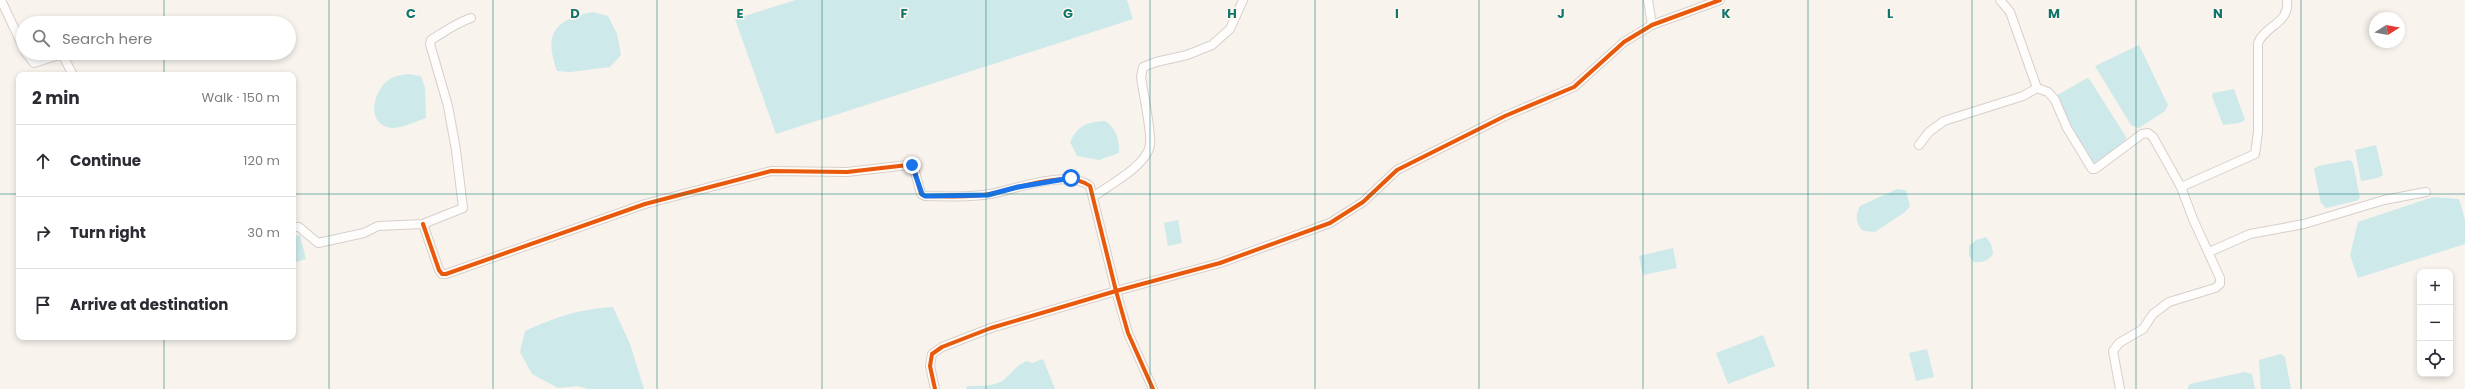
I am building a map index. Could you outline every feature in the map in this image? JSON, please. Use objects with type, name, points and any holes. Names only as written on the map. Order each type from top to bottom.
[{"type":"street","points":[[1,0],[16,32]]},
{"type":"street","points":[[1094,196],[1138,165],[1146,156],[1150,145],[1141,78],[1144,68],[1156,62],[1187,55],[1212,45],[1230,29],[1243,0]]},
{"type":"street","points":[[1648,0],[1652,25]]},
{"type":"street","points":[[935,389],[930,366],[932,354],[942,347],[991,328],[1116,291],[1220,263],[1330,223],[1363,202],[1397,170],[1505,116],[1574,87],[1624,42],[1652,25],[1720,0]]},
{"type":"street","points":[[2000,0],[2010,12],[2037,88]]},
{"type":"street","points":[[2181,186],[2255,154],[2258,132],[2258,43],[2260,37],[2283,19],[2287,12],[2287,0]]},
{"type":"street","points":[[296,227],[299,227],[318,243],[364,233],[378,226],[423,224],[463,208],[456,150],[448,106],[430,44],[431,40],[444,34],[457,23],[471,18]]},
{"type":"street","points":[[32,60],[34,63],[43,60]]},
{"type":"street","points":[[65,60],[71,72]]},
{"type":"street","points":[[1919,145],[1929,132],[1944,121],[2023,96],[2037,88],[2048,92],[2055,100],[2067,128],[2092,169],[2095,169],[2142,134],[2148,133],[2161,149],[2181,186],[2193,219],[2220,278],[2220,284],[2215,288],[2169,302],[2153,314],[2143,329],[2119,343],[2113,351],[2120,389]]},
{"type":"street","points":[[423,224],[439,270],[442,274],[446,274],[645,204],[771,171],[847,172],[908,165],[914,168],[922,194],[925,196],[988,195],[1018,187],[1071,178],[1082,180],[1090,186],[1094,196],[1116,291],[1128,333],[1153,389]]},
{"type":"street","points":[[2209,252],[2250,234],[2304,224],[2384,200],[2426,192]]},
{"type":"water","points":[[796,0],[1127,0],[1133,19],[776,134],[735,19]]},
{"type":"water","points":[[593,12],[608,16],[617,34],[621,55],[610,67],[570,72],[557,71],[551,46],[552,37],[556,30],[561,24],[569,19]]},
{"type":"water","points":[[2139,45],[2168,105],[2165,111],[2139,128],[2131,125],[2095,66]]},
{"type":"water","points":[[408,74],[421,76],[425,88],[426,118],[402,127],[387,127],[380,123],[376,118],[374,111],[377,96],[380,89],[390,79],[396,76]]},
{"type":"water","points":[[2087,78],[2090,80],[2126,137],[2125,141],[2106,159],[2097,163],[2092,163],[2068,127],[2056,96]]},
{"type":"water","points":[[2234,89],[2245,120],[2239,123],[2223,125],[2212,96],[2213,93]]},
{"type":"water","points":[[1105,121],[1115,131],[1119,153],[1099,160],[1077,156],[1070,142],[1076,132],[1080,128],[1093,122]]},
{"type":"water","points":[[2376,145],[2383,175],[2378,178],[2361,181],[2355,150]]},
{"type":"water","points":[[2350,160],[2353,163],[2360,198],[2356,201],[2326,208],[2321,203],[2314,169],[2318,166]]},
{"type":"water","points":[[1897,189],[1906,190],[1910,206],[1905,212],[1875,232],[1863,231],[1857,222],[1857,213],[1860,206]]},
{"type":"water","points":[[2433,197],[2459,199],[2465,220],[2465,244],[2358,278],[2350,255],[2358,222]]},
{"type":"water","points":[[1178,220],[1182,243],[1168,246],[1164,223]]},
{"type":"water","points":[[300,235],[306,259],[296,262],[296,236]]},
{"type":"water","points":[[1986,237],[1991,244],[1993,254],[1985,261],[1974,262],[1969,256],[1969,246],[1976,240]]},
{"type":"water","points":[[1673,248],[1677,268],[1643,275],[1639,256]]},
{"type":"water","points":[[613,307],[630,344],[644,389],[587,389],[578,386],[558,388],[532,374],[520,352],[525,331],[568,314]]},
{"type":"water","points":[[1763,335],[1775,366],[1728,384],[1716,353]]},
{"type":"water","points":[[1927,349],[1934,377],[1916,381],[1909,353]]},
{"type":"water","points":[[2281,354],[2285,357],[2291,389],[2261,389],[2259,360]]},
{"type":"water","points":[[1043,359],[1055,389],[966,389],[967,386],[987,386],[1001,382],[1020,364],[1027,361],[1032,363]]},
{"type":"water","points":[[2244,372],[2252,374],[2255,389],[2187,389],[2190,384]]},
{"type":"cycle path","points":[[1153,389],[1128,333],[1116,291],[1220,263],[1330,223],[1363,202],[1397,170],[1505,116],[1574,87],[1624,42],[1652,25],[1720,0]]},
{"type":"cycle path","points":[[423,224],[439,270],[442,274],[446,274],[645,204],[771,171],[847,172],[908,165],[914,168],[921,194],[925,196],[982,195],[1041,182],[1068,179],[1080,181],[1090,186],[1116,291],[991,328],[942,347],[932,354],[930,366],[935,389]]},
{"type":"route","points":[[912,165],[922,194],[925,196],[988,195],[1018,187],[1071,178]]}]
